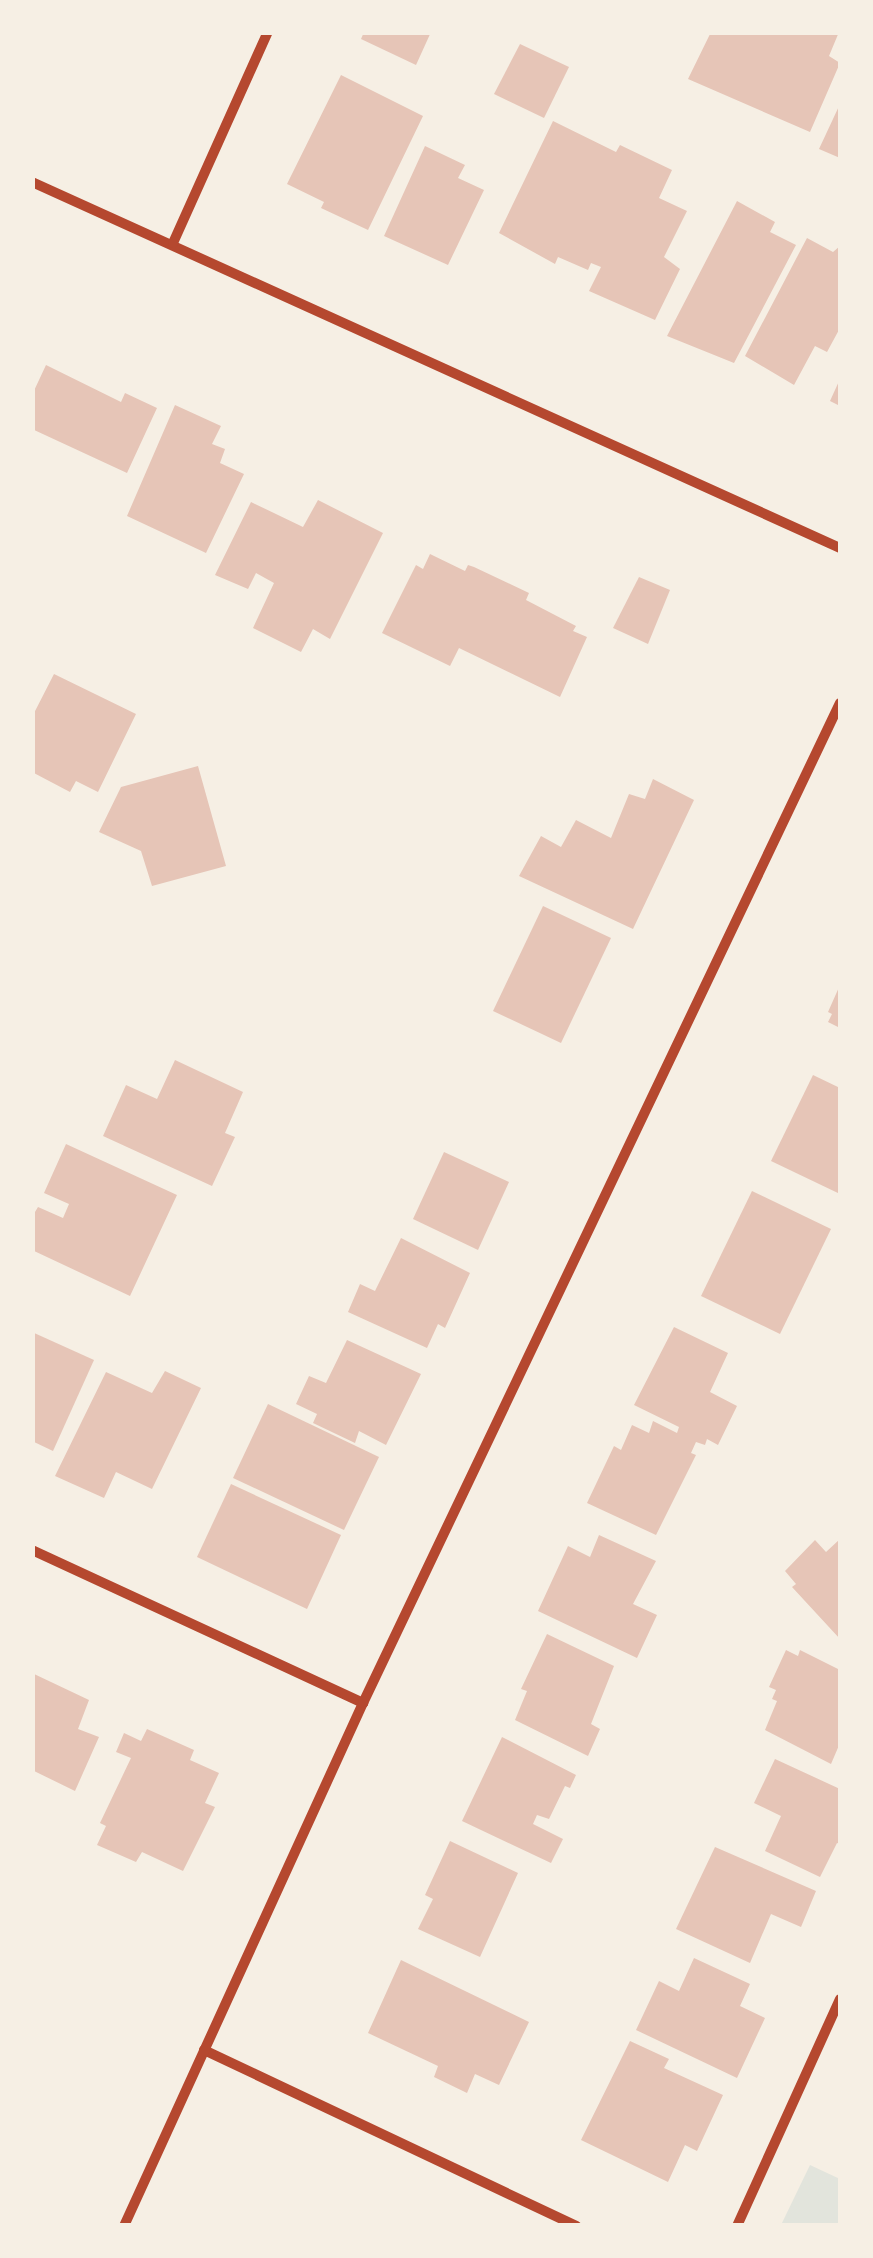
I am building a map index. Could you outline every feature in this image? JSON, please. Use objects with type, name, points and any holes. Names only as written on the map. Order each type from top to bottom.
[{"type":"street","points":[[173,243],[268,32]]},
{"type":"street","points":[[32,182],[840,548]]},
{"type":"street","points":[[124,2226],[363,1703],[840,703]]},
{"type":"street","points":[[32,1550],[363,1703]]},
{"type":"street","points":[[737,2226],[840,1999]]},
{"type":"street","points":[[204,2050],[576,2226]]},
{"type":"shaded area","points":[[810,2165],[840,2179],[840,2225],[781,2225]]},
{"type":"building","points":[[364,32],[431,32],[416,65],[361,39]]},
{"type":"building","points":[[711,32],[839,32],[829,56],[840,63],[810,132],[688,79]]},
{"type":"building","points":[[520,44],[569,67],[544,118],[494,94]]},
{"type":"building","points":[[341,75],[423,116],[368,230],[321,208],[324,202],[287,184]]},
{"type":"building","points":[[840,104],[840,158],[819,149]]},
{"type":"building","points":[[553,121],[616,152],[620,145],[672,170],[659,198],[687,211],[664,257],[680,269],[655,320],[589,291],[601,267],[591,263],[588,270],[558,257],[555,264],[499,233]]},
{"type":"building","points":[[425,146],[465,165],[458,178],[484,190],[448,265],[384,236]]},
{"type":"building","points":[[737,201],[775,222],[770,232],[796,245],[734,363],[667,336]]},
{"type":"building","points":[[807,238],[833,252],[840,246],[840,328],[827,352],[815,346],[794,385],[745,356]]},
{"type":"building","points":[[46,365],[121,402],[125,393],[157,408],[127,473],[32,429],[32,395]]},
{"type":"building","points":[[840,379],[840,406],[830,401]]},
{"type":"building","points":[[175,405],[221,426],[212,444],[225,449],[220,463],[244,474],[206,553],[127,516]]},
{"type":"building","points":[[318,500],[383,533],[330,639],[313,629],[301,652],[253,628],[274,583],[256,573],[248,589],[215,575],[251,502],[303,527]]},
{"type":"building","points":[[430,554],[465,571],[468,565],[474,567],[529,593],[526,600],[576,626],[573,631],[587,637],[560,697],[459,648],[450,666],[382,633],[416,565],[423,569]]},
{"type":"building","points":[[639,577],[670,590],[648,644],[613,628]]},
{"type":"building","points":[[54,674],[136,714],[98,792],[76,781],[70,792],[32,772],[32,717]]},
{"type":"building","points":[[198,766],[226,866],[152,886],[141,851],[99,832],[121,787]]},
{"type":"building","points":[[653,779],[694,800],[633,929],[519,876],[541,836],[561,847],[576,820],[611,838],[629,794],[645,799]]},
{"type":"building","points":[[543,906],[611,938],[561,1043],[493,1011]]},
{"type":"building","points":[[840,985],[840,1028],[828,1022],[832,1014],[828,1012]]},
{"type":"building","points":[[175,1060],[243,1092],[225,1133],[235,1137],[212,1186],[103,1136],[126,1085],[157,1099]]},
{"type":"building","points":[[813,1075],[840,1088],[840,1194],[771,1161]]},
{"type":"building","points":[[66,1144],[177,1195],[130,1296],[32,1250],[32,1217],[38,1207],[63,1218],[69,1204],[44,1193]]},
{"type":"building","points":[[444,1152],[509,1182],[478,1250],[413,1219]]},
{"type":"building","points":[[752,1191],[831,1229],[780,1334],[701,1296]]},
{"type":"building","points":[[401,1238],[470,1273],[445,1328],[438,1324],[427,1348],[348,1312],[360,1284],[375,1291]]},
{"type":"building","points":[[674,1327],[728,1353],[710,1392],[737,1406],[718,1445],[707,1439],[705,1445],[696,1442],[691,1453],[696,1455],[656,1535],[587,1503],[614,1446],[621,1450],[632,1425],[649,1433],[653,1421],[677,1433],[679,1427],[634,1405]]},
{"type":"building","points":[[32,1332],[94,1360],[53,1451],[32,1441]]},
{"type":"building","points":[[347,1340],[421,1374],[386,1445],[359,1431],[355,1443],[313,1423],[317,1414],[296,1404],[309,1376],[326,1383]]},
{"type":"building","points":[[165,1371],[201,1388],[152,1489],[116,1472],[104,1498],[55,1476],[106,1372],[152,1393]]},
{"type":"building","points":[[268,1404],[379,1457],[344,1530],[233,1478]]},
{"type":"building","points":[[231,1484],[341,1535],[307,1609],[197,1557]]},
{"type":"building","points":[[599,1535],[656,1561],[633,1604],[657,1615],[637,1658],[538,1611],[568,1546],[590,1557]]},
{"type":"building","points":[[840,1539],[840,1639],[792,1587],[796,1584],[785,1571],[815,1540],[826,1552]]},
{"type":"building","points":[[547,1634],[614,1666],[591,1724],[600,1729],[588,1756],[515,1720],[527,1691],[521,1689]]},
{"type":"building","points":[[786,1650],[798,1656],[800,1650],[840,1670],[840,1743],[831,1764],[765,1730],[777,1701],[772,1699],[776,1690],[769,1687]]},
{"type":"building","points":[[32,1673],[89,1700],[78,1729],[99,1737],[75,1791],[32,1770]]},
{"type":"building","points":[[147,1729],[194,1750],[190,1760],[219,1773],[205,1803],[215,1807],[183,1871],[142,1852],[136,1862],[97,1845],[106,1826],[100,1823],[131,1758],[116,1752],[124,1733],[141,1741]]},
{"type":"building","points":[[502,1737],[576,1775],[570,1788],[565,1786],[549,1819],[537,1815],[533,1824],[563,1839],[551,1863],[462,1821]]},
{"type":"building","points":[[775,1759],[840,1789],[840,1844],[837,1843],[820,1877],[765,1851],[781,1816],[754,1803]]},
{"type":"building","points":[[450,1841],[518,1873],[480,1957],[418,1929],[433,1899],[425,1895]]},
{"type":"building","points":[[715,1847],[816,1891],[801,1927],[771,1914],[750,1963],[676,1929]]},
{"type":"building","points":[[694,1958],[750,1984],[740,2006],[765,2018],[737,2078],[636,2030],[659,1981],[679,1991]]},
{"type":"building","points":[[401,1960],[529,2022],[499,2085],[475,2074],[467,2093],[434,2077],[438,2066],[368,2033]]},
{"type":"building","points":[[630,2041],[669,2059],[664,2068],[723,2095],[697,2151],[685,2145],[668,2182],[581,2140]]}]
